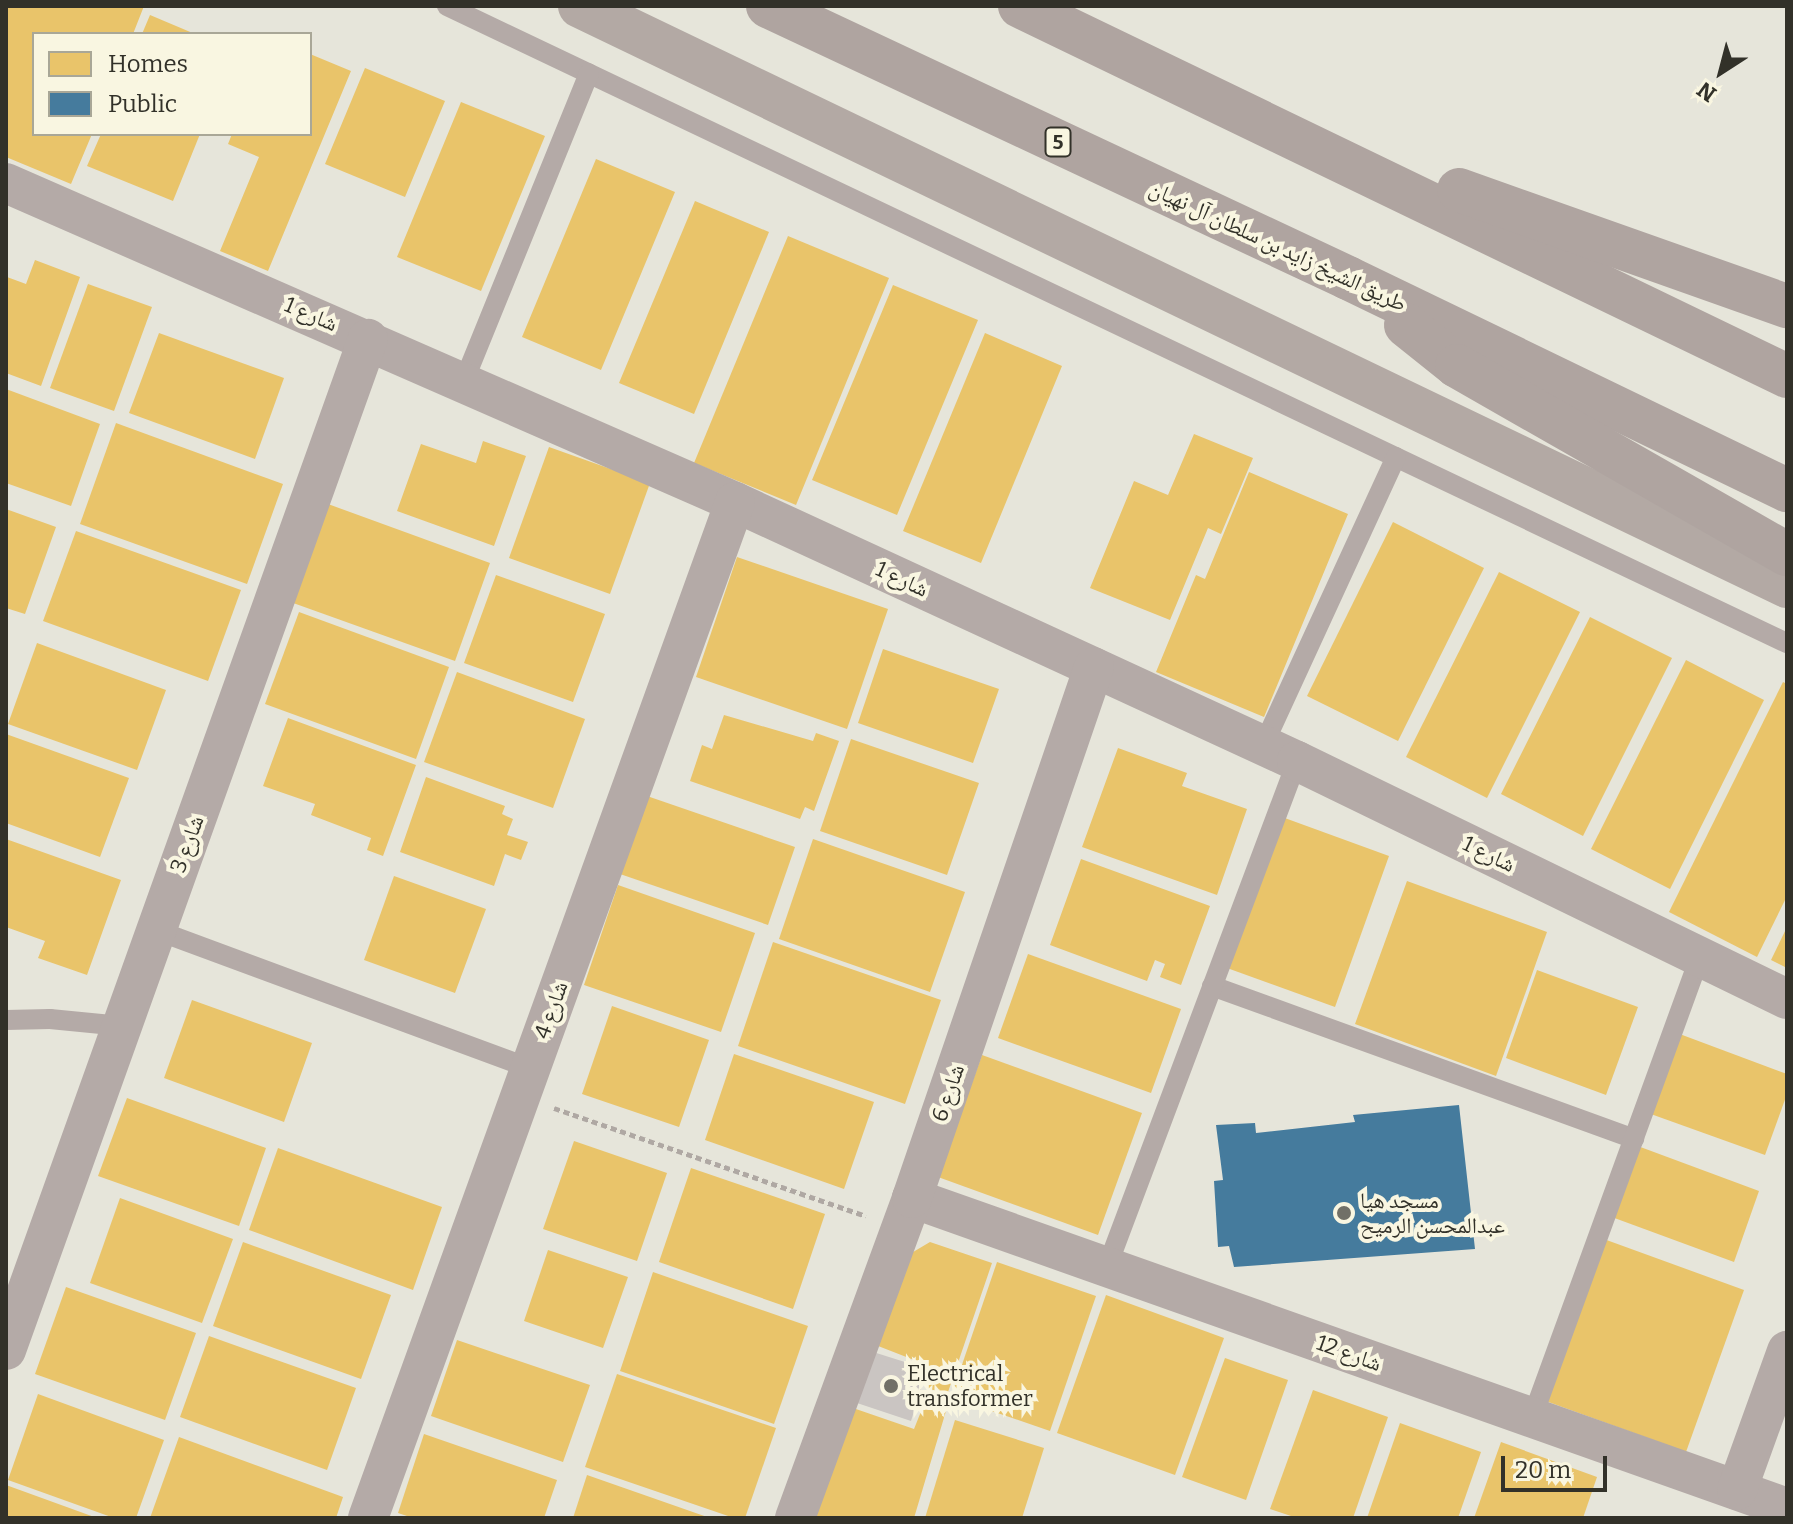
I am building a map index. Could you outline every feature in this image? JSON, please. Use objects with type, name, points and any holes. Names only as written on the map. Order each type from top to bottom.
[{"type":"highway","name":"طريق الشيخ زايد بن سلطان آل نهيان","points":[[768,6],[1348,278],[1787,490]]},
{"type":"highway","points":[[1020,6],[1787,376]]},
{"type":"highway","points":[[1250,116],[1787,306]]},
{"type":"highway","points":[[1348,278],[1457,366],[1787,554]]},
{"type":"main road","points":[[580,6],[1787,586]]},
{"type":"street","name":"شارع 1","points":[[6,183],[735,502],[1280,754],[1787,999]]},
{"type":"street","name":"شارع 3","points":[[6,1350],[368,339]]},
{"type":"street","name":"شارع 4","points":[[368,1518],[735,502]]},
{"type":"street","name":"شارع 6","points":[[795,1518],[906,1213],[1094,667]]},
{"type":"street","name":"شارع 12","points":[[906,1213],[1107,1267],[1787,1508]]},
{"type":"street","points":[[1737,1490],[1787,1351]]},
{"type":"lane","points":[[447,6],[1787,643]]},
{"type":"lane","points":[[464,381],[589,73]]},
{"type":"lane","points":[[1107,1267],[1212,986],[1280,754],[1396,457]]},
{"type":"lane","points":[[156,930],[525,1082]]},
{"type":"lane","points":[[1532,1418],[1700,956]]},
{"type":"lane","points":[[1212,986],[1634,1139]]},
{"type":"lane","points":[[6,1020],[50,1019],[122,1026]]},
{"type":"path","points":[[525,1082],[906,1213]]},
{"type":"building: Homes","points":[[6,6],[144,6],[134,32],[32,32],[32,136],[91,136],[71,184],[6,157]]},
{"type":"building: Homes","points":[[150,15],[190,32],[143,32]]},
{"type":"building: Homes","points":[[312,55],[351,71],[268,271],[220,251],[259,157],[228,144],[231,136],[312,136]]},
{"type":"building: Homes","points":[[365,68],[445,101],[405,197],[325,164]]},
{"type":"building: Homes","points":[[461,102],[545,136],[481,291],[397,257]]},
{"type":"building: Homes","points":[[100,136],[199,136],[173,201],[87,166]]},
{"type":"building: Homes","points":[[596,159],[675,192],[601,370],[522,337]]},
{"type":"building: Homes","points":[[695,201],[769,232],[694,414],[619,383]]},
{"type":"building: Homes","points":[[788,236],[889,278],[796,505],[694,463]]},
{"type":"building: Homes","points":[[35,260],[80,277],[41,386],[6,373],[7,277],[26,284]]},
{"type":"building: Homes","points":[[88,284],[152,307],[114,411],[50,388]]},
{"type":"building: Homes","points":[[893,285],[978,320],[897,515],[812,480]]},
{"type":"building: Homes","points":[[159,333],[284,378],[255,459],[129,413]]},
{"type":"building: Homes","points":[[985,333],[1062,366],[981,563],[903,531]]},
{"type":"building: Homes","points":[[6,389],[100,424],[71,506],[6,483]]},
{"type":"building: Homes","points":[[116,423],[283,484],[247,584],[80,524]]},
{"type":"building: Homes","points":[[1194,434],[1253,458],[1221,534],[1208,528],[1170,620],[1090,588],[1134,481],[1168,495]]},
{"type":"building: Homes","points":[[483,441],[526,456],[494,546],[397,511],[421,444],[476,463]]},
{"type":"building: Homes","points":[[549,447],[650,483],[610,594],[509,558]]},
{"type":"building: Homes","points":[[1249,472],[1348,514],[1264,717],[1156,672],[1196,575],[1205,579]]},
{"type":"building: Homes","points":[[317,500],[490,563],[455,661],[282,599]]},
{"type":"building: Homes","points":[[6,509],[56,527],[25,614],[6,608]]},
{"type":"building: Homes","points":[[1393,522],[1484,568],[1398,741],[1307,696]]},
{"type":"building: Homes","points":[[76,531],[241,590],[208,681],[43,621]]},
{"type":"building: Homes","points":[[737,557],[888,609],[847,729],[696,677]]},
{"type":"building: Homes","points":[[1499,572],[1580,612],[1487,798],[1406,757]]},
{"type":"building: Homes","points":[[496,575],[605,614],[573,702],[464,663]]},
{"type":"building: Homes","points":[[299,612],[449,667],[416,759],[265,704]]},
{"type":"building: Homes","points":[[1590,617],[1672,658],[1583,836],[1501,794]]},
{"type":"building: Homes","points":[[37,643],[166,690],[137,770],[8,724]]},
{"type":"building: Homes","points":[[883,649],[999,689],[973,763],[858,723]]},
{"type":"building: Homes","points":[[1686,660],[1764,700],[1670,889],[1591,849]]},
{"type":"building: Homes","points":[[457,672],[585,719],[553,808],[424,762]]},
{"type":"building: Homes","points":[[1783,682],[1787,684],[1787,896],[1757,957],[1669,912]]},
{"type":"building: Homes","points":[[724,715],[813,741],[816,733],[839,741],[814,811],[805,807],[800,819],[690,781],[702,745],[712,749]]},
{"type":"building: Homes","points":[[288,718],[416,765],[383,856],[367,850],[371,838],[311,815],[315,804],[263,786]]},
{"type":"building: Homes","points":[[6,734],[129,778],[100,857],[6,823]]},
{"type":"building: Homes","points":[[851,739],[979,783],[947,875],[820,831]]},
{"type":"building: Homes","points":[[1118,748],[1187,773],[1182,786],[1247,809],[1217,895],[1082,847]]},
{"type":"building: Homes","points":[[426,777],[505,806],[502,814],[513,819],[507,835],[528,842],[521,860],[505,854],[494,886],[400,852]]},
{"type":"building: Homes","points":[[647,796],[795,847],[768,925],[620,874]]},
{"type":"building: Homes","points":[[1282,817],[1389,856],[1335,1007],[1227,968]]},
{"type":"building: Homes","points":[[6,839],[121,880],[87,975],[38,958],[45,941],[6,927]]},
{"type":"building: Homes","points":[[813,839],[965,892],[930,992],[779,939]]},
{"type":"building: Homes","points":[[1081,859],[1210,906],[1181,985],[1160,977],[1165,964],[1155,960],[1147,981],[1050,945]]},
{"type":"building: Homes","points":[[394,876],[486,909],[455,993],[364,960]]},
{"type":"building: Homes","points":[[1407,881],[1547,932],[1496,1076],[1355,1024]]},
{"type":"building: Homes","points":[[618,885],[755,933],[721,1032],[584,985]]},
{"type":"building: Homes","points":[[1787,927],[1787,968],[1771,960]]},
{"type":"building: Homes","points":[[773,942],[941,1000],[905,1104],[738,1046]]},
{"type":"building: Homes","points":[[1028,954],[1181,1009],[1151,1093],[998,1038]]},
{"type":"building: Homes","points":[[1537,970],[1638,1007],[1606,1095],[1506,1058]]},
{"type":"building: Homes","points":[[192,1000],[312,1043],[284,1122],[164,1078]]},
{"type":"building: Homes","points":[[612,1006],[709,1040],[679,1127],[582,1094]]},
{"type":"building: Homes","points":[[1677,1033],[1787,1074],[1787,1094],[1765,1155],[1648,1113]]},
{"type":"building: Homes","points":[[734,1054],[874,1102],[844,1189],[705,1140]]},
{"type":"building: Homes","points":[[982,1055],[1142,1113],[1098,1235],[938,1177]]},
{"type":"building: Homes","points":[[127,1098],[266,1148],[239,1226],[98,1176]]},
{"type":"building: Homes","points":[[574,1141],[667,1173],[637,1261],[543,1229]]},
{"type":"building: Homes","points":[[1635,1145],[1759,1191],[1734,1262],[1609,1216]]},
{"type":"building: Homes","points":[[278,1148],[442,1207],[413,1290],[249,1230]]},
{"type":"building: Homes","points":[[691,1168],[825,1214],[793,1309],[659,1262]]},
{"type":"building: Homes","points":[[120,1198],[233,1239],[202,1323],[90,1283]]},
{"type":"building: Homes","points":[[1601,1238],[1744,1290],[1686,1452],[1543,1400]]},
{"type":"building: Homes","points":[[243,1242],[391,1295],[361,1379],[213,1326]]},
{"type":"building: Homes","points":[[930,1242],[992,1263],[947,1395],[925,1387],[932,1367],[873,1344],[903,1258]]},
{"type":"building: Homes","points":[[548,1250],[628,1277],[603,1348],[524,1321]]},
{"type":"building: Homes","points":[[997,1262],[1096,1296],[1050,1431],[951,1397]]},
{"type":"building: Homes","points":[[653,1272],[808,1326],[774,1424],[620,1371]]},
{"type":"building: Homes","points":[[66,1287],[196,1333],[165,1420],[35,1374]]},
{"type":"building: Homes","points":[[1106,1295],[1224,1338],[1175,1475],[1057,1433]]},
{"type":"building: Homes","points":[[209,1336],[356,1388],[327,1470],[180,1417]]},
{"type":"building: Homes","points":[[457,1340],[590,1385],[563,1462],[431,1416]]},
{"type":"building: Homes","points":[[1225,1358],[1288,1380],[1246,1500],[1182,1477]]},
{"type":"building: Homes","points":[[617,1374],[776,1428],[745,1518],[734,1518],[585,1467]]},
{"type":"building: Homes","points":[[1313,1390],[1388,1417],[1353,1518],[1297,1518],[1270,1509]]},
{"type":"building: Homes","points":[[38,1394],[164,1440],[136,1518],[114,1518],[8,1480]]},
{"type":"building: Homes","points":[[924,1404],[946,1411],[914,1518],[812,1518],[853,1408],[914,1429]]},
{"type":"building: Homes","points":[[955,1420],[1044,1448],[1022,1518],[925,1518]]},
{"type":"building: Homes","points":[[1400,1423],[1481,1452],[1458,1518],[1367,1518]]},
{"type":"building: Homes","points":[[424,1434],[557,1480],[544,1518],[413,1518],[398,1513]]},
{"type":"building: Homes","points":[[179,1437],[343,1497],[336,1518],[150,1518]]},
{"type":"building: Homes","points":[[1501,1442],[1597,1477],[1583,1518],[1474,1518]]},
{"type":"building: Homes","points":[[587,1475],[710,1518],[573,1518]]},
{"type":"building: Homes","points":[[6,1485],[97,1518],[6,1518]]},
{"type":"building: Public","name":"مسجد هيا عبدالمحسن الرميح","points":[[1459,1105],[1475,1249],[1234,1267],[1229,1246],[1218,1247],[1214,1181],[1223,1180],[1216,1125],[1255,1123],[1256,1133],[1355,1122],[1353,1115]]},
{"type":"building: Other","name":"Electrical transformer","points":[[870,1351],[927,1369],[911,1421],[854,1402]]},
{"type":"place","name":"مسجد هيا عبدالمحسن الرميح","points":[[1344,1213]]},
{"type":"place","name":"Electrical transformer","points":[[891,1386]]}]
